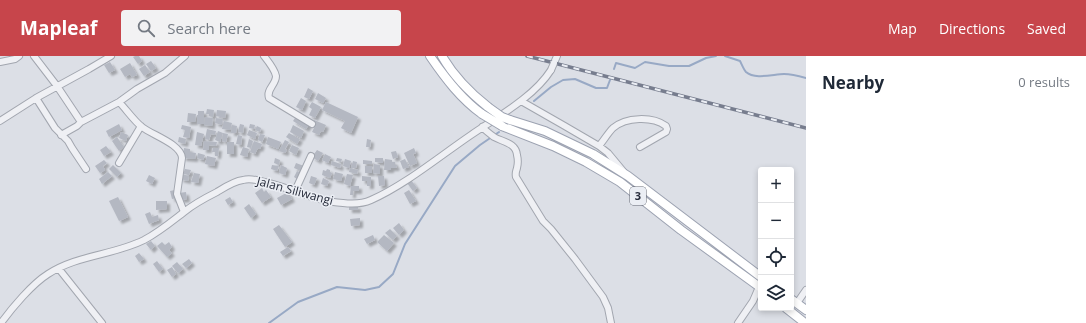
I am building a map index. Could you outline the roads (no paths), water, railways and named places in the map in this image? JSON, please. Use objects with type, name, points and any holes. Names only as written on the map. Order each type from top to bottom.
[{"type":"main road","name":"3","points":[[430,56],[465,101],[473,108],[502,126],[553,146],[586,162],[620,182],[681,230],[758,287]]},
{"type":"main road","name":"3","points":[[442,56],[450,70],[462,84],[474,96],[502,117],[545,132],[593,154],[628,176],[758,275]]},
{"type":"main road","points":[[794,301],[806,310]]},
{"type":"main road","points":[[790,311],[805,323]]},
{"type":"street","points":[[0,62],[15,59],[19,56]]},
{"type":"street","points":[[34,56],[57,86],[81,122]]},
{"type":"street","points":[[0,121],[36,98],[111,56]]},
{"type":"street","points":[[61,135],[81,122],[119,102],[137,89],[165,73],[185,56]]},
{"type":"street","points":[[264,56],[276,76],[268,93],[269,98],[312,124]]},
{"type":"street","name":"Jalan Siliwangi","points":[[1,323],[36,284],[47,275],[73,262],[125,248],[144,240],[162,230],[184,212],[220,190],[242,180],[254,180],[275,184],[325,200],[342,203],[369,201],[399,184],[521,101],[542,81],[550,70],[557,56]]},
{"type":"street","points":[[36,98],[55,128],[72,148],[86,169]]},
{"type":"street","points":[[521,101],[599,146],[628,176]]},
{"type":"street","points":[[119,102],[141,126],[173,145],[182,156],[177,194],[184,212]]},
{"type":"street","points":[[599,146],[613,129],[621,123],[636,119],[643,119],[656,121],[666,126],[666,132],[640,147]]},
{"type":"street","points":[[119,163],[141,126]]},
{"type":"street","points":[[482,127],[516,149],[518,160],[515,173],[516,177],[543,221],[552,229],[603,297],[608,308],[611,323]]},
{"type":"street","points":[[295,191],[311,156]]},
{"type":"street","points":[[59,269],[102,323]]},
{"type":"street","points":[[794,301],[806,290]]},
{"type":"street","points":[[738,323],[758,292]]},
{"type":"waterway","points":[[614,69],[616,63],[635,68],[645,62],[669,66],[689,66],[706,58],[716,56]]},
{"type":"waterway","points":[[725,56],[740,61],[746,72],[754,76],[787,74],[806,78]]},
{"type":"waterway","points":[[534,101],[551,87],[563,80],[575,79],[596,88],[607,88],[610,80]]},
{"type":"waterway","points":[[269,323],[298,302],[337,287],[365,290],[379,287],[393,274],[405,244],[455,166],[480,145],[499,132]]},
{"type":"railway","points":[[527,56],[806,128]]}]
